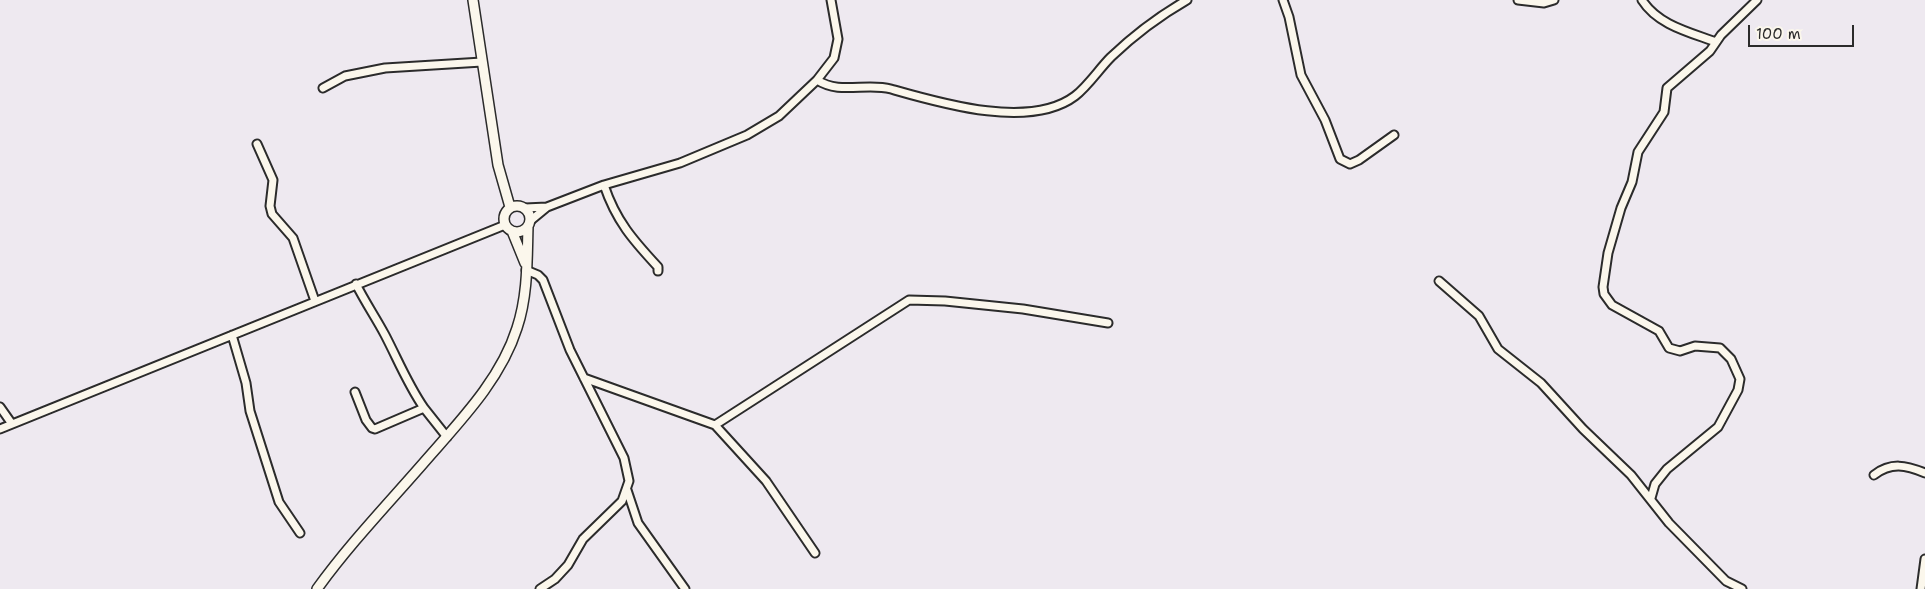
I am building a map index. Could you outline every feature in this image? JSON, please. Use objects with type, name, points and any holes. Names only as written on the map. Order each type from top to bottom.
[{"type":"main road","points":[[473,0],[498,165],[510,207]]},
{"type":"main road","points":[[317,589],[375,518],[448,437],[496,372],[511,346],[526,292],[529,214],[525,208],[518,205],[510,207],[504,217],[505,225],[512,231],[526,268]]},
{"type":"main road","points":[[512,231],[519,232],[529,224]]},
{"type":"street","points":[[525,208],[547,207],[604,185],[680,163],[747,135],[779,116],[817,80],[834,58],[838,39],[831,0]]},
{"type":"street","points":[[817,80],[827,86],[888,88],[921,98],[976,108],[1012,112],[1053,108],[1076,96],[1113,56],[1187,0]]},
{"type":"street","points":[[1283,0],[1301,75],[1325,120],[1340,159],[1350,164],[1359,160],[1394,135]]},
{"type":"street","points":[[1518,0],[1544,3],[1554,0]]},
{"type":"street","points":[[1642,0],[1647,8],[1663,21],[1716,42]]},
{"type":"street","points":[[1651,498],[1655,484],[1667,469],[1718,427],[1738,390],[1740,380],[1736,368],[1727,353],[1720,348],[1695,346],[1680,351],[1669,348],[1659,331],[1612,305],[1604,294],[1603,287],[1608,253],[1625,194],[1632,182],[1638,152],[1664,112],[1667,88],[1710,52],[1716,42],[1757,0]]},
{"type":"street","points":[[323,88],[345,76],[385,68],[482,62]]},
{"type":"street","points":[[257,144],[273,180],[270,206],[272,214],[293,238],[315,301]]},
{"type":"street","points":[[604,185],[618,218],[627,233],[658,267],[658,271]]},
{"type":"street","points":[[529,224],[547,207]]},
{"type":"street","points":[[0,429],[505,225]]},
{"type":"street","points":[[526,268],[543,280],[570,350],[624,458],[629,481],[622,501],[583,540],[568,565],[555,579],[540,589]]},
{"type":"street","points":[[1439,281],[1455,297],[1479,316],[1498,349],[1541,383],[1651,498],[1669,523],[1726,581],[1742,589]]},
{"type":"street","points":[[356,284],[391,347],[408,385],[448,437]]},
{"type":"street","points":[[715,425],[909,300],[945,301],[1022,309],[1108,323]]},
{"type":"street","points":[[232,335],[246,383],[250,411],[279,502],[300,533]]},
{"type":"street","points":[[584,378],[715,425],[731,440],[766,481],[815,553]]},
{"type":"street","points":[[355,392],[366,420],[372,428],[376,429],[424,408]]},
{"type":"street","points":[[0,407],[12,424]]},
{"type":"street","points":[[1874,475],[1888,466],[1899,465],[1925,473]]},
{"type":"street","points":[[627,490],[638,523],[685,589]]},
{"type":"street","points":[[1921,589],[1925,559]]}]
